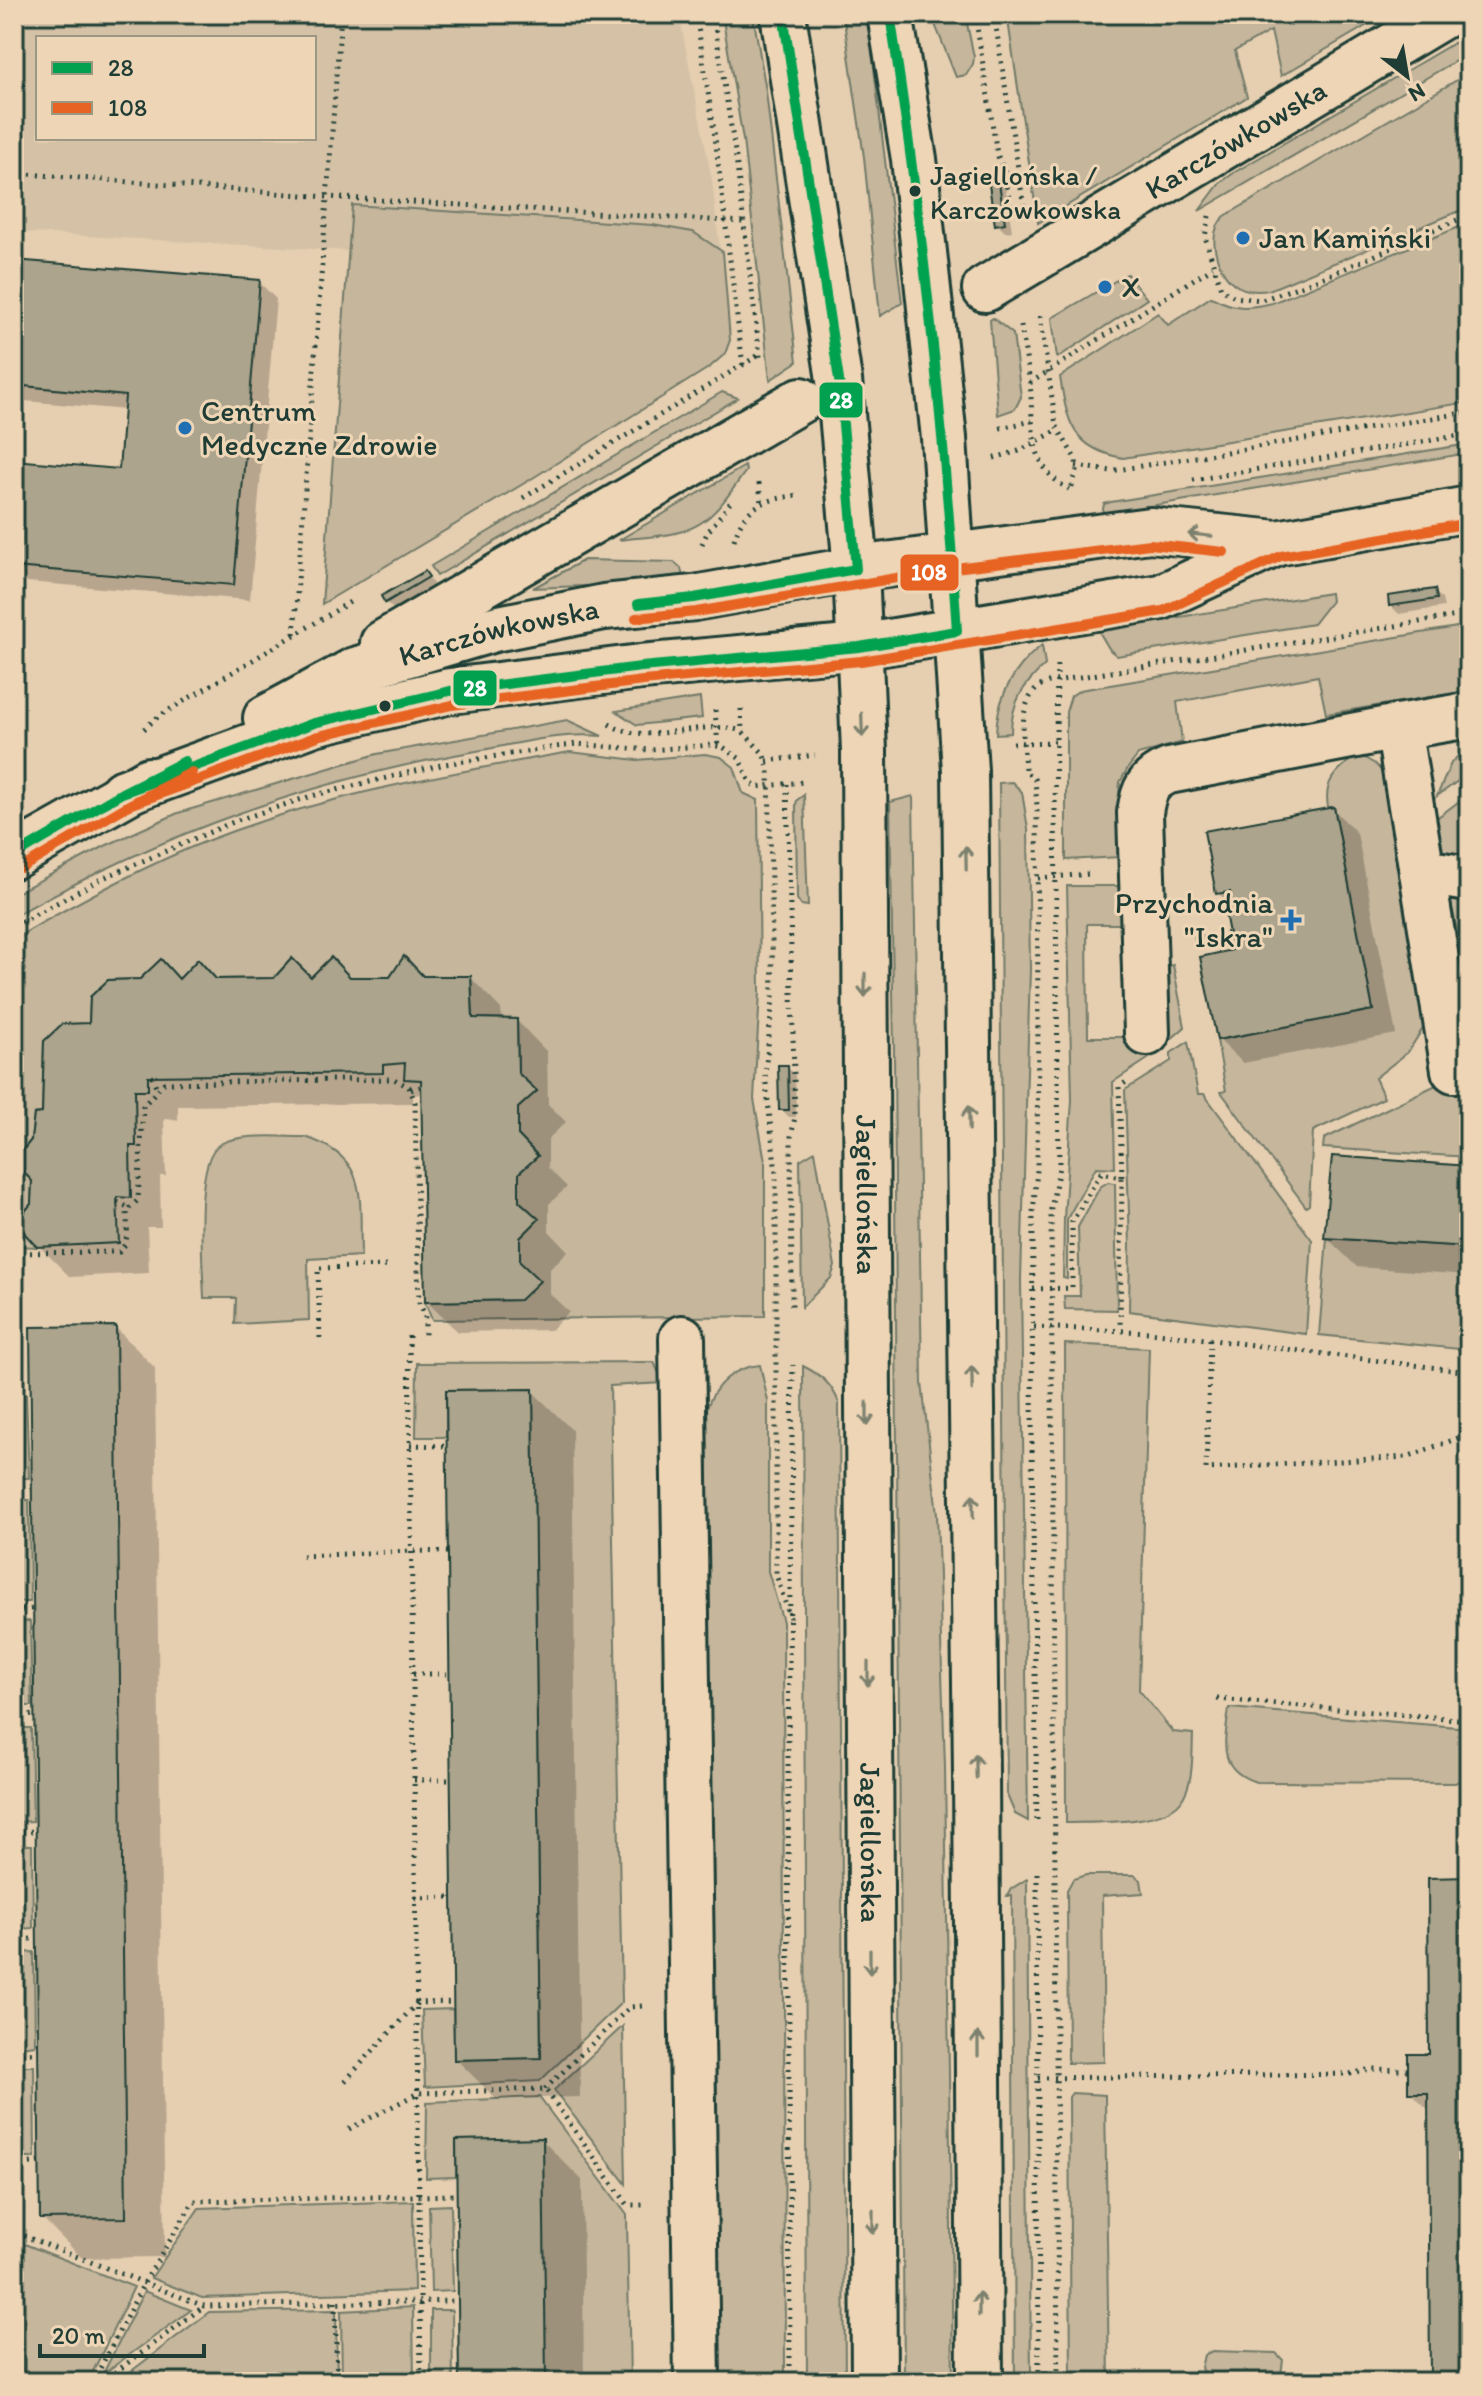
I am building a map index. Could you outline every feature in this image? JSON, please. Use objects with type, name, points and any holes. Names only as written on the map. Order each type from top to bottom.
[{"type":"street","name":"Jagiellońska","points":[[783,14],[839,380],[856,569],[859,647],[864,778],[874,2382]]},
{"type":"street","points":[[890,14],[914,159],[944,438],[965,771],[980,2382]]},
{"type":"street","name":"Karczówkowska","points":[[1000,280],[1446,14]]},
{"type":"street","points":[[355,670],[380,645],[773,417]]},
{"type":"street","points":[[1277,543],[1469,509]]},
{"type":"street","name":"Karczówkowska","points":[[14,856],[122,793],[355,670],[494,629],[604,607],[694,598],[953,554],[1150,530],[1277,543]]},
{"type":"street","name":"Karczówkowska","points":[[122,793],[314,723],[450,691],[641,667],[859,647],[1161,597],[1277,543]]},
{"type":"street","points":[[1147,1033],[1140,813],[1143,792],[1154,777],[1169,771],[1469,715]]},
{"type":"street","points":[[1398,727],[1454,1070],[1469,1062]]},
{"type":"street","points":[[1422,872],[1469,879]]},
{"type":"street","points":[[682,1338],[697,2382]]},
{"type":"path","points":[[294,635],[341,14]]},
{"type":"path","points":[[696,14],[726,221],[773,417]]},
{"type":"path","points":[[713,14],[773,417]]},
{"type":"path","points":[[975,14],[997,154],[1005,174],[1012,219],[1000,280],[1030,383],[1033,443],[1049,474],[1076,491]]},
{"type":"path","points":[[14,173],[328,197],[743,222]]},
{"type":"path","points":[[1210,214],[1205,237],[1218,284],[1227,294],[1262,300],[1327,276],[1469,215]]},
{"type":"path","points":[[1030,383],[1213,267]]},
{"type":"path","points":[[1076,466],[1111,471],[1469,412]]},
{"type":"path","points":[[1000,428],[1032,421]]},
{"type":"path","points":[[1008,456],[1058,430]]},
{"type":"path","points":[[1182,482],[1469,434]]},
{"type":"path","points":[[747,484],[758,476],[761,503]]},
{"type":"path","points":[[733,544],[740,523],[761,503],[773,498],[802,495]]},
{"type":"path","points":[[702,549],[707,533],[736,496]]},
{"type":"path","points":[[1037,1820],[1032,1446],[1038,878],[1036,787],[1035,780],[1025,771],[1024,714],[1031,695],[1042,685],[1057,681],[1469,614]]},
{"type":"path","points":[[1057,652],[1059,1167],[1051,1209],[1051,1327],[1058,2382]]},
{"type":"path","points":[[714,698],[718,746]]},
{"type":"path","points":[[741,704],[742,731],[767,761],[770,786],[773,998],[765,1074],[776,1174],[776,1574],[790,1618]]},
{"type":"path","points":[[1010,743],[1056,742]]},
{"type":"path","points":[[14,926],[101,879],[204,833],[311,796],[445,764],[562,745],[638,750],[718,746],[732,751],[739,758],[750,782],[756,787],[803,782]]},
{"type":"path","points":[[767,761],[796,756]]},
{"type":"path","points":[[787,784],[795,1117],[791,1137],[792,1311]]},
{"type":"path","points":[[1038,878],[1085,875]]},
{"type":"path","points":[[152,1076],[157,1089]]},
{"type":"path","points":[[14,1253],[119,1252],[126,1243],[129,1208],[138,1200],[143,1106],[164,1083],[340,1077],[394,1079],[411,1090],[415,1102],[421,1264],[419,1303],[425,1315],[425,1337]]},
{"type":"path","points":[[411,1090],[420,1087]]},
{"type":"path","points":[[1033,1289],[1072,1288],[1072,1222],[1101,1173],[1122,1177],[1120,1329]]},
{"type":"path","points":[[117,1202],[129,1208]]},
{"type":"path","points":[[320,1338],[318,1268],[390,1266]]},
{"type":"path","points":[[1034,1327],[1120,1329],[1469,1372]]},
{"type":"path","points":[[409,1336],[421,2382]]},
{"type":"path","points":[[1210,1339],[1206,1469],[1407,1457],[1469,1434]]},
{"type":"path","points":[[790,2382],[793,1365]]},
{"type":"path","points":[[14,1381],[31,1380]]},
{"type":"path","points":[[410,1445],[446,1446]]},
{"type":"path","points":[[14,1487],[32,1486]]},
{"type":"path","points":[[302,1556],[448,1552]]},
{"type":"path","points":[[14,1611],[33,1609]]},
{"type":"path","points":[[413,1674],[449,1674]]},
{"type":"path","points":[[1217,1699],[1469,1720]]},
{"type":"path","points":[[14,1718],[34,1715]]},
{"type":"path","points":[[414,1780],[450,1780]]},
{"type":"path","points":[[14,1832],[36,1831]]},
{"type":"path","points":[[1037,1873],[1039,2382]]},
{"type":"path","points":[[415,1898],[452,1897]]},
{"type":"path","points":[[14,1944],[37,1937]]},
{"type":"path","points":[[345,2081],[417,2003],[454,2002]]},
{"type":"path","points":[[349,2129],[418,2093],[545,2089],[630,2007],[691,2005]]},
{"type":"path","points":[[14,2054],[38,2052]]},
{"type":"path","points":[[1038,2078],[1350,2074],[1371,2069],[1409,2070]]},
{"type":"path","points":[[545,2089],[628,2205],[694,2205]]},
{"type":"path","points":[[14,2165],[40,2162]]},
{"type":"path","points":[[93,2382],[144,2283],[194,2201],[456,2195]]},
{"type":"path","points":[[16,2233],[204,2306],[458,2301]]},
{"type":"path","points":[[335,2302],[337,2382]]},
{"type":"path","points":[[102,2382],[204,2306]]},
{"type":"shaded area","points":[[14,14],[679,14],[712,179],[720,251],[353,205],[349,251],[14,232]]},
{"type":"shaded area","points":[[722,14],[753,14],[766,91],[797,362],[770,380],[743,140]]},
{"type":"shaded area","points":[[843,14],[867,14],[869,26],[902,303],[880,316],[864,157]]},
{"type":"shaded area","points":[[931,14],[965,14],[974,57],[966,75],[956,77]]},
{"type":"shaded area","points":[[1007,14],[1386,14],[1281,76],[1271,31],[1235,51],[1247,97],[1038,223]]},
{"type":"shaded area","points":[[1469,34],[1469,53],[1199,211],[1220,183],[1235,172]]},
{"type":"shaded area","points":[[1469,73],[1469,207],[1269,290],[1255,291],[1233,283],[1221,268],[1215,250],[1216,231],[1225,216]]},
{"type":"shaded area","points":[[352,205],[653,225],[693,232],[723,252],[730,340],[725,354],[710,367],[528,481],[322,604]]},
{"type":"shaded area","points":[[1469,223],[1469,402],[1123,458],[1093,448],[1075,431],[1060,377],[1158,313],[1168,325],[1211,297],[1241,307],[1272,303]]},
{"type":"shaded area","points":[[1127,274],[1147,299],[1057,358],[1052,318]]},
{"type":"shaded area","points":[[993,318],[1013,334],[1021,397],[1015,409],[998,415],[990,320]]},
{"type":"shaded area","points":[[722,392],[738,398],[437,576],[431,566]]},
{"type":"shaded area","points":[[1469,444],[1469,453],[1102,514],[1104,504],[1111,502]]},
{"type":"shaded area","points":[[745,466],[746,471],[722,503],[696,526],[664,535],[619,540]]},
{"type":"shaded area","points":[[584,560],[674,562],[681,568],[684,582],[533,588]]},
{"type":"shaded area","points":[[1330,593],[1331,601],[1313,624],[1117,656],[1098,630]]},
{"type":"shaded area","points":[[1469,625],[1469,691],[1326,714],[1318,676],[1177,702],[1182,742],[1138,755],[1120,782],[1120,857],[1066,860],[1066,712],[1071,696],[1080,690]]},
{"type":"shaded area","points":[[1042,645],[1045,665],[1020,695],[1013,713],[1011,733],[996,734],[1008,684],[1023,663]]},
{"type":"shaded area","points":[[700,698],[702,718],[637,725],[616,711]]},
{"type":"shaded area","points":[[567,720],[602,736],[527,741],[419,762],[298,794],[184,834],[14,916],[14,894],[105,846],[178,813],[377,754]]},
{"type":"shaded area","points":[[1469,745],[1469,773],[1437,796],[1451,763]]},
{"type":"shaded area","points":[[570,752],[637,760],[705,754],[721,757],[734,767],[743,793],[758,800],[760,992],[754,1099],[765,1161],[765,1316],[432,1320],[425,1302],[520,1300],[520,1238],[539,1219],[519,1201],[519,1173],[538,1156],[518,1135],[518,1108],[537,1091],[518,1073],[517,1019],[473,1018],[471,976],[423,976],[404,956],[390,977],[311,977],[292,958],[274,978],[216,979],[198,959],[179,979],[161,960],[140,979],[108,980],[90,997],[89,1023],[44,1041],[42,1113],[34,1114],[31,1140],[14,1161],[14,939],[134,873],[253,824],[387,787]]},
{"type":"shaded area","points":[[1358,754],[1385,774],[1425,1025],[1408,1052],[1375,1078],[1384,1098],[1313,1131],[1309,1205],[1306,1207],[1221,1092],[1226,1091],[1217,1040],[1373,1010],[1334,807],[1328,807],[1327,797],[1334,776]]},
{"type":"shaded area","points":[[1012,782],[1022,792],[1028,829],[1030,969],[1021,1279],[1028,1821],[1015,1814],[1007,1795],[999,783]]},
{"type":"shaded area","points":[[1469,794],[1469,846],[1465,846],[1463,855],[1439,852],[1434,820]]},
{"type":"shaded area","points":[[804,795],[808,906],[801,905],[797,899],[796,805]]},
{"type":"shaded area","points":[[913,796],[922,1383],[937,1514],[945,1766],[953,2382],[904,2382],[890,802]]},
{"type":"shaded area","points":[[1067,886],[1120,886],[1127,924],[1087,924],[1088,1037],[1170,1037],[1168,966],[1173,965],[1185,1027],[1170,1040],[1154,1040],[1154,1055],[1113,1082],[1115,1168],[1096,1167],[1067,1219],[1067,1279],[1063,1278],[1064,1218],[1072,1100]]},
{"type":"shaded area","points":[[1447,888],[1469,891],[1469,952],[1460,940]]},
{"type":"shaded area","points":[[1188,1042],[1198,1094],[1204,1094],[1312,1240],[1306,1334],[1129,1311],[1125,1090],[1171,1061],[1171,1053]]},
{"type":"shaded area","points":[[1469,1069],[1469,1157],[1323,1148],[1324,1139]]},
{"type":"shaded area","points":[[261,1136],[305,1137],[341,1156],[351,1169],[360,1199],[361,1256],[308,1259],[309,1320],[235,1324],[236,1298],[204,1298],[202,1215],[206,1170],[212,1154],[220,1144],[228,1141]]},
{"type":"shaded area","points":[[815,1151],[835,1266],[831,1278],[802,1307],[800,1160]]},
{"type":"shaded area","points":[[14,1164],[32,1181],[31,1204],[15,1223],[37,1247],[14,1246]]},
{"type":"shaded area","points":[[1108,1182],[1115,1183],[1117,1310],[1065,1309],[1064,1296],[1080,1296],[1078,1227],[1100,1187]]},
{"type":"shaded area","points":[[1327,1238],[1469,1247],[1469,1350],[1319,1335]]},
{"type":"shaded area","points":[[1065,1344],[1149,1348],[1139,1690],[1173,1732],[1193,1734],[1192,1769],[1181,1801],[1172,1809],[1144,1818],[1066,1823]]},
{"type":"shaded area","points":[[654,1362],[663,1383],[610,1386],[622,2002],[540,2081],[425,2087],[422,2010],[453,2009],[455,2060],[541,2057],[533,1389],[446,1390],[446,1437],[416,1437],[417,1363]]},
{"type":"shaded area","points":[[760,1365],[768,1401],[768,1571],[783,1622],[785,2382],[718,2382],[707,1408],[715,1391],[727,1378],[742,1369]]},
{"type":"shaded area","points":[[803,1366],[825,1381],[839,1403],[845,2382],[807,2382]]},
{"type":"shaded area","points":[[14,1394],[26,1394],[29,1478],[14,1478]]},
{"type":"shaded area","points":[[14,1500],[29,1500],[30,1602],[14,1602]]},
{"type":"shaded area","points":[[30,1621],[32,1706],[16,1706],[15,1622]]},
{"type":"shaded area","points":[[1229,1708],[1469,1728],[1469,1777],[1455,1783],[1256,1782],[1234,1770],[1229,1762],[1225,1743]]},
{"type":"shaded area","points":[[15,1728],[31,1728],[33,1821],[18,1822]]},
{"type":"shaded area","points":[[18,1845],[32,1845],[33,1928],[19,1929]]},
{"type":"shaded area","points":[[1086,1875],[1134,1875],[1141,1880],[1143,1893],[1102,1896],[1104,2062],[1068,2063],[1067,1890],[1073,1879]]},
{"type":"shaded area","points":[[1027,1879],[1031,2382],[1015,2382],[1012,1896],[1007,1896],[1011,1889]]},
{"type":"shaded area","points":[[34,1952],[35,2045],[19,2047],[19,1953]]},
{"type":"shaded area","points":[[623,2026],[626,2184],[554,2090]]},
{"type":"shaded area","points":[[20,2066],[34,2066],[35,2158],[21,2158]]},
{"type":"shaded area","points":[[1072,2093],[1105,2095],[1109,2382],[1071,2382],[1069,2097]]},
{"type":"shaded area","points":[[539,2097],[627,2215],[630,2382],[546,2382],[456,2140],[456,2177],[426,2178],[427,2102]]},
{"type":"shaded area","points":[[413,2201],[414,2291],[202,2298],[151,2278],[199,2208]]},
{"type":"shaded area","points":[[451,2205],[453,2291],[431,2292],[429,2206]]},
{"type":"shaded area","points":[[22,2243],[134,2287],[88,2382],[22,2382]]},
{"type":"shaded area","points":[[144,2291],[191,2310],[103,2374]]},
{"type":"shaded area","points":[[413,2307],[414,2382],[342,2382],[341,2311]]},
{"type":"shaded area","points":[[336,2310],[337,2382],[117,2382],[209,2312]]},
{"type":"shaded area","points":[[431,2310],[452,2310],[453,2382],[431,2382]]},
{"type":"shaded area","points":[[1212,2351],[1276,2353],[1283,2360],[1280,2382],[1207,2382],[1201,2368],[1204,2355]]},
{"type":"building","points":[[998,176],[1005,223],[995,225],[988,178]]},
{"type":"building","name":"Centrum Medyczne Zdrowie","points":[[14,260],[260,280],[234,585],[14,567],[14,460],[119,469],[125,396],[14,385]]},
{"type":"building","points":[[425,571],[429,577],[385,603],[381,596]]},
{"type":"building","points":[[1435,589],[1437,599],[1389,606],[1388,596]]},
{"type":"building","name":"Przychodnia \"Iskra\"","points":[[1334,807],[1373,1010],[1217,1040],[1200,957],[1232,950],[1224,907],[1232,905],[1230,892],[1216,894],[1204,831]]},
{"type":"building","points":[[404,956],[423,976],[471,976],[473,1018],[517,1019],[518,1073],[537,1091],[518,1108],[518,1135],[538,1156],[519,1173],[519,1201],[539,1219],[520,1238],[520,1262],[540,1281],[520,1300],[425,1302],[421,1080],[404,1079],[405,1063],[383,1065],[383,1073],[148,1076],[148,1090],[135,1090],[136,1146],[130,1146],[131,1198],[117,1197],[119,1243],[37,1247],[15,1223],[31,1204],[32,1181],[14,1161],[31,1140],[34,1114],[42,1113],[44,1041],[62,1024],[89,1023],[90,997],[108,980],[140,979],[161,959],[179,979],[198,959],[216,979],[274,978],[292,958],[311,977],[331,957],[350,977],[390,977]]},
{"type":"building","points":[[778,1065],[788,1065],[789,1110],[779,1110]]},
{"type":"building","points":[[1332,1156],[1469,1166],[1469,1247],[1324,1238]]},
{"type":"building","points":[[116,1326],[126,2218],[40,2219],[30,1327]]},
{"type":"building","points":[[533,1389],[541,2058],[454,2060],[446,1390]]},
{"type":"building","points":[[1469,1877],[1469,2382],[1430,2382],[1428,2093],[1408,2093],[1408,2054],[1429,2054],[1428,1878]]},
{"type":"building","points":[[543,2138],[546,2382],[459,2382],[456,2140]]},
{"type":"transit line","name":"28","points":[[638,604],[694,598],[856,569],[839,380],[783,14]]},
{"type":"transit line","name":"28","points":[[122,793],[314,723],[450,691],[641,667],[859,647],[957,631],[931,322],[890,14]]},
{"type":"transit line","name":"108","points":[[127,806],[318,736],[452,705],[643,681],[861,661],[1163,611],[1281,556],[1469,523]]},
{"type":"transit line","name":"108","points":[[636,618],[696,612],[955,568],[1150,544],[1224,552]]},
{"type":"transit line","name":"28","points":[[14,856],[122,793],[185,761]]},
{"type":"transit line","name":"108","points":[[21,868],[192,772]]},
{"type":"place","name":"Jagiellońska / Karczówkowska","points":[[915,191]]},
{"type":"place","name":"Jan Kamiński","points":[[1243,238]]},
{"type":"place","name":"X","points":[[1105,287]]},
{"type":"place","name":"Centrum Medyczne Zdrowie","points":[[185,428]]},
{"type":"place","name":"Przychodnia \"Iskra\"","points":[[1291,920]]}]
